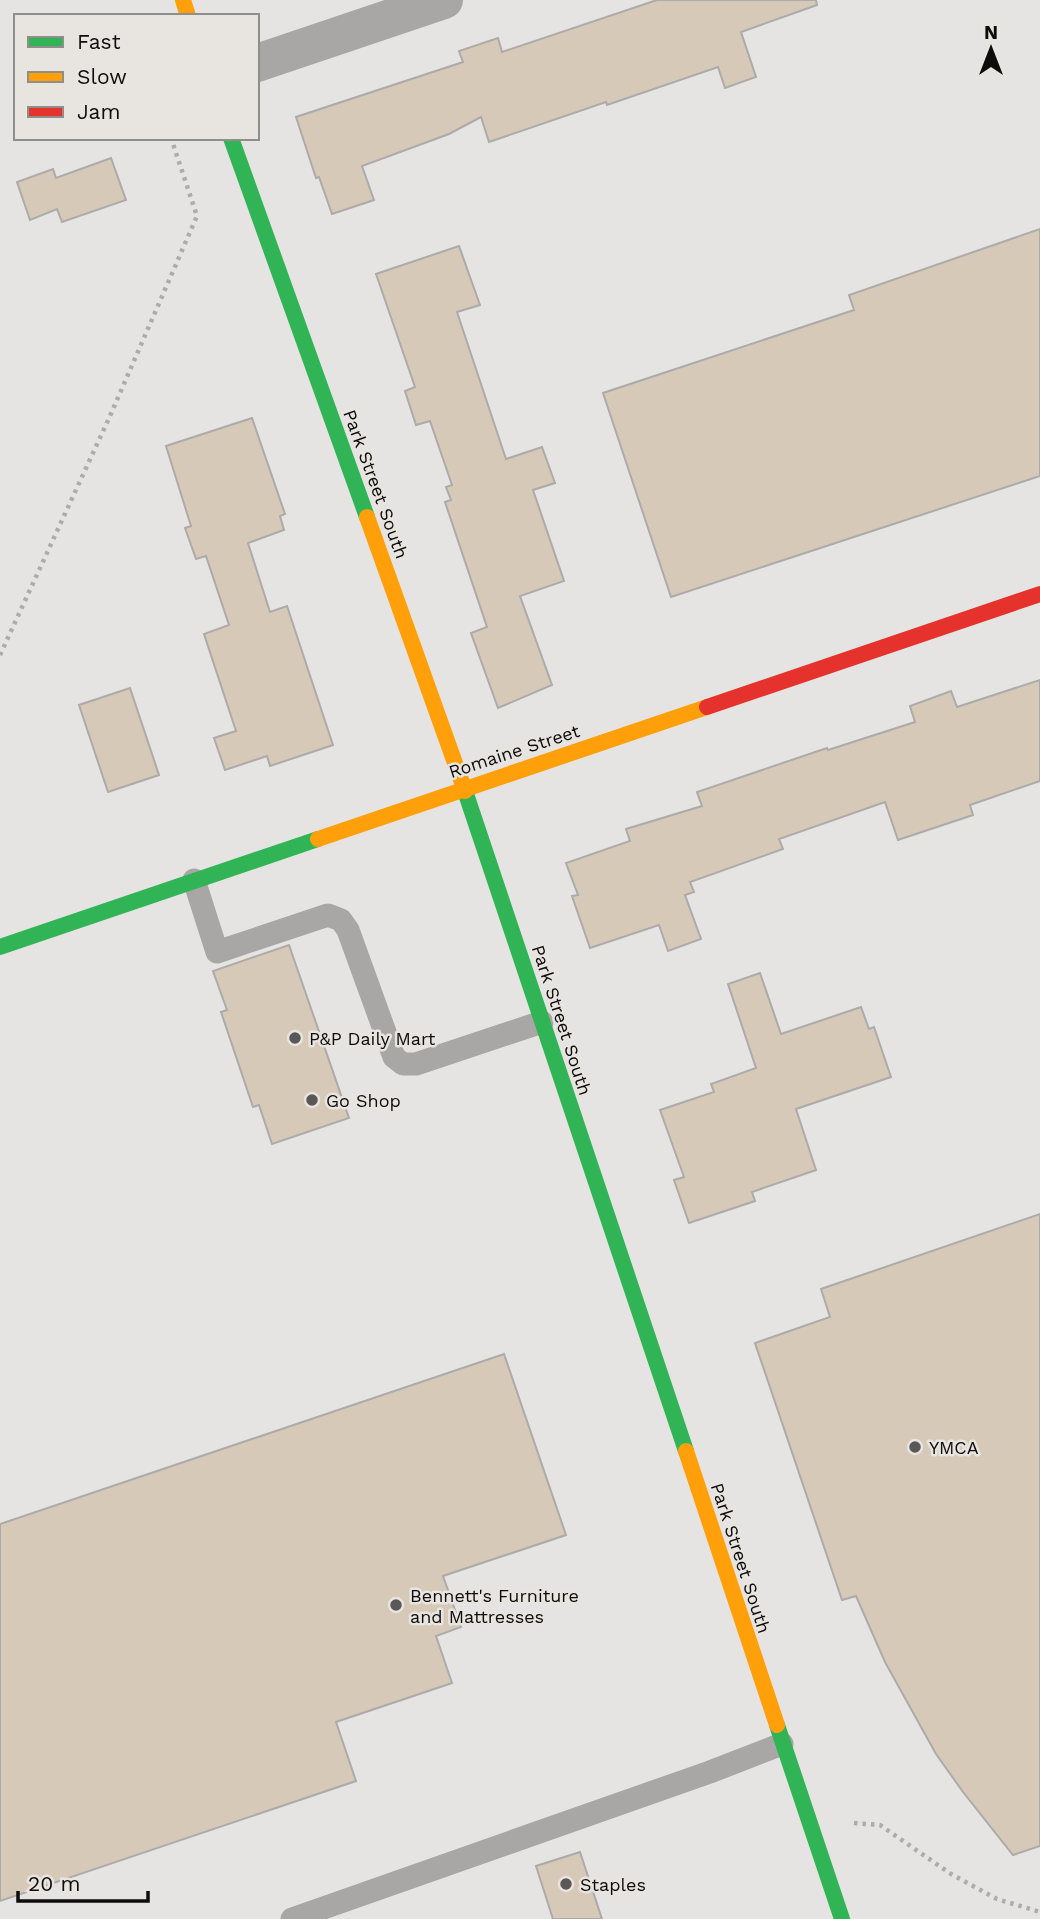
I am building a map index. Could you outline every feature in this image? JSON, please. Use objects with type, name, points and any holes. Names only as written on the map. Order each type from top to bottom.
[{"type":"main road","name":"Park Street South","points":[[232,140],[464,787],[842,1919]]},
{"type":"main road","name":"Romaine Street","points":[[0,947],[464,787],[506,776],[1040,594]]},
{"type":"street","points":[[259,62],[444,0]]},
{"type":"lane","points":[[194,880],[217,952],[328,915],[341,920],[348,930],[394,1057],[403,1063],[416,1064],[542,1022]]},
{"type":"lane","points":[[292,1919],[710,1772],[782,1744]]},
{"type":"path","points":[[0,655],[110,416],[197,216],[172,140]]},
{"type":"path","points":[[808,1820],[880,1825],[951,1874],[985,1893],[1040,1912]]},
{"type":"building","points":[[657,0],[816,0],[817,5],[741,32],[756,77],[725,88],[718,67],[489,142],[481,117],[449,134],[362,166],[374,200],[332,214],[319,177],[316,178],[296,117],[463,62],[459,51],[498,38],[502,52]]},
{"type":"building","points":[[111,158],[126,200],[62,222],[57,209],[30,220],[17,182],[53,169],[56,178]]},
{"type":"building","points":[[1040,229],[1040,476],[671,597],[603,393],[854,310],[849,295]]},
{"type":"building","points":[[459,246],[480,305],[457,312],[506,459],[542,447],[555,483],[533,490],[564,581],[520,596],[552,685],[498,708],[471,633],[487,627],[445,502],[451,500],[446,487],[452,485],[430,421],[416,425],[405,391],[415,387],[376,274]]},
{"type":"building","points":[[252,418],[285,514],[280,516],[284,530],[248,543],[270,612],[287,606],[333,745],[270,766],[267,756],[225,770],[214,738],[236,731],[204,634],[229,625],[206,556],[196,559],[185,528],[191,526],[166,446]]},
{"type":"building","points":[[1040,680],[1040,781],[970,805],[973,815],[898,840],[885,802],[779,839],[783,849],[690,882],[694,892],[685,895],[701,939],[668,951],[659,925],[590,948],[572,896],[578,895],[566,863],[630,841],[626,829],[702,806],[697,792],[827,748],[828,750],[915,722],[910,706],[951,691],[957,707]]},
{"type":"building","points":[[130,688],[159,775],[108,792],[79,705]]},
{"type":"building","points":[[289,945],[349,1118],[272,1144],[259,1105],[253,1107],[221,1012],[227,1010],[213,971]]},
{"type":"building","points":[[760,973],[781,1034],[861,1007],[869,1029],[874,1027],[891,1077],[796,1109],[816,1170],[752,1192],[755,1201],[689,1223],[674,1180],[684,1177],[660,1110],[714,1092],[711,1084],[756,1068],[728,984]]},
{"type":"building","name":"YMCA","points":[[1040,1214],[1040,1846],[1013,1855],[936,1754],[885,1662],[856,1596],[842,1600],[755,1343],[830,1317],[821,1289]]},
{"type":"building","points":[[504,1354],[566,1535],[443,1576],[461,1627],[436,1636],[452,1683],[336,1722],[356,1781],[0,1901],[0,1524]]},
{"type":"building","name":"Staples","points":[[580,1852],[602,1919],[553,1919],[536,1866]]},
{"type":"traffic: fast","points":[[232,140],[367,517]]},
{"type":"traffic: fast","points":[[465,791],[686,1451]]},
{"type":"traffic: fast","points":[[0,947],[318,839]]},
{"type":"traffic: fast","points":[[777,1725],[842,1919]]},
{"type":"traffic: slow","points":[[183,0],[187,14]]},
{"type":"traffic: slow","points":[[367,517],[465,791]]},
{"type":"traffic: slow","points":[[318,839],[707,707]]},
{"type":"traffic: slow","points":[[686,1451],[777,1725]]},
{"type":"traffic: jam","points":[[707,707],[1040,594]]},
{"type":"place","name":"P&P Daily Mart","points":[[295,1038]]},
{"type":"place","name":"Go Shop","points":[[312,1100]]},
{"type":"place","name":"YMCA","points":[[915,1447]]},
{"type":"place","name":"Bennett's Furniture and Mattresses","points":[[396,1605]]},
{"type":"place","name":"Staples","points":[[566,1884]]}]
